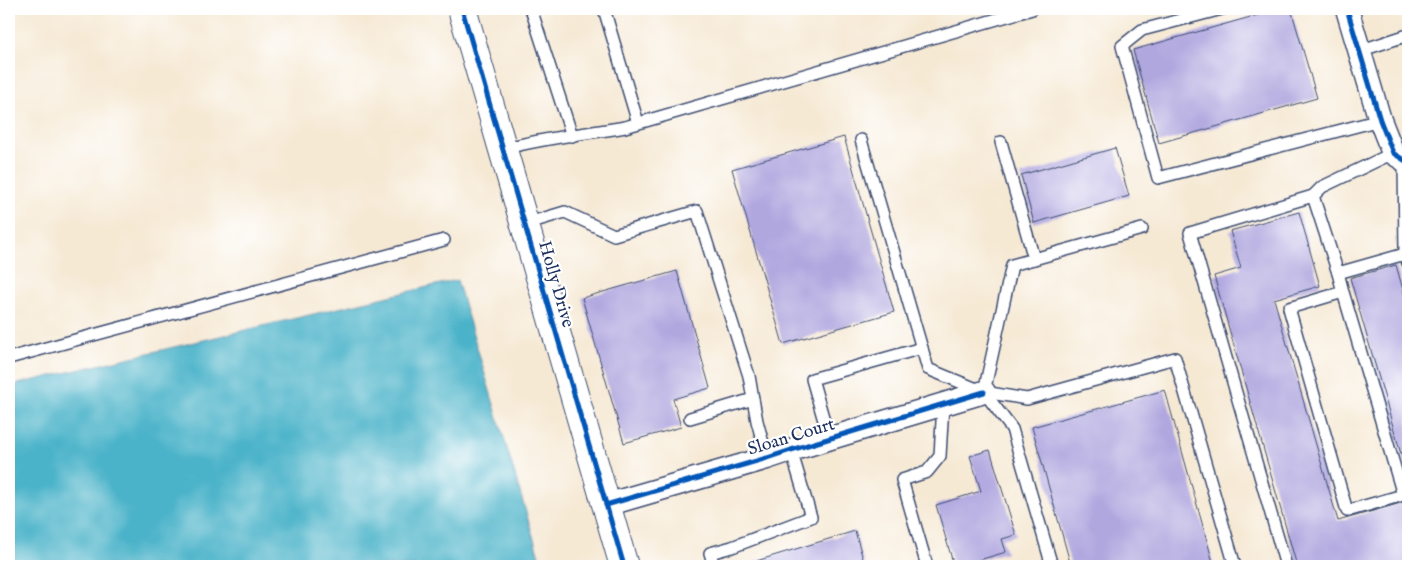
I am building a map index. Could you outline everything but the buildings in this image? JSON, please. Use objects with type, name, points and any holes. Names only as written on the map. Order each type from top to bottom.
[{"type":"street","name":"Holly Drive","points":[[462,9],[624,566]]},
{"type":"street","points":[[1347,9],[1380,120],[1402,158]]},
{"type":"street","name":"Sloan Court","points":[[606,505],[984,392]]},
{"type":"lane","points":[[531,9],[572,136]]},
{"type":"lane","points":[[604,9],[638,123]]},
{"type":"lane","points":[[503,149],[534,140],[572,136],[638,123],[1032,9]]},
{"type":"lane","points":[[1222,9],[1142,30],[1122,46],[1158,178],[1380,120]]},
{"type":"lane","points":[[1359,51],[1408,35]]},
{"type":"lane","points":[[861,140],[928,369],[984,392],[1027,399],[1175,358],[1235,566]]},
{"type":"lane","points":[[1001,142],[1034,259]]},
{"type":"lane","points":[[1286,566],[1190,233],[1313,196],[1322,187],[1402,158],[1407,258],[1338,273]]},
{"type":"lane","points":[[1313,196],[1338,273],[1403,495],[1347,511],[1289,308],[1343,292]]},
{"type":"lane","points":[[525,224],[565,212],[614,235],[697,211],[749,376],[757,421],[767,458]]},
{"type":"lane","points":[[1052,566],[1012,429],[984,392],[1012,265],[1142,229]]},
{"type":"lane","points":[[9,358],[444,240]]},
{"type":"lane","points":[[829,438],[812,380],[922,348]]},
{"type":"lane","points":[[690,418],[753,400]]},
{"type":"lane","points":[[927,566],[902,480],[927,472],[940,456],[944,404]]},
{"type":"lane","points":[[714,566],[710,553],[732,547],[811,517],[791,450]]},
{"type":"water","points":[[457,280],[542,566],[9,566],[9,386]]},
{"type":"cycle path","points":[[462,9],[624,566]]},
{"type":"cycle path","points":[[1347,9],[1380,120],[1393,153],[1408,161]]},
{"type":"cycle path","points":[[606,505],[984,392]]}]
